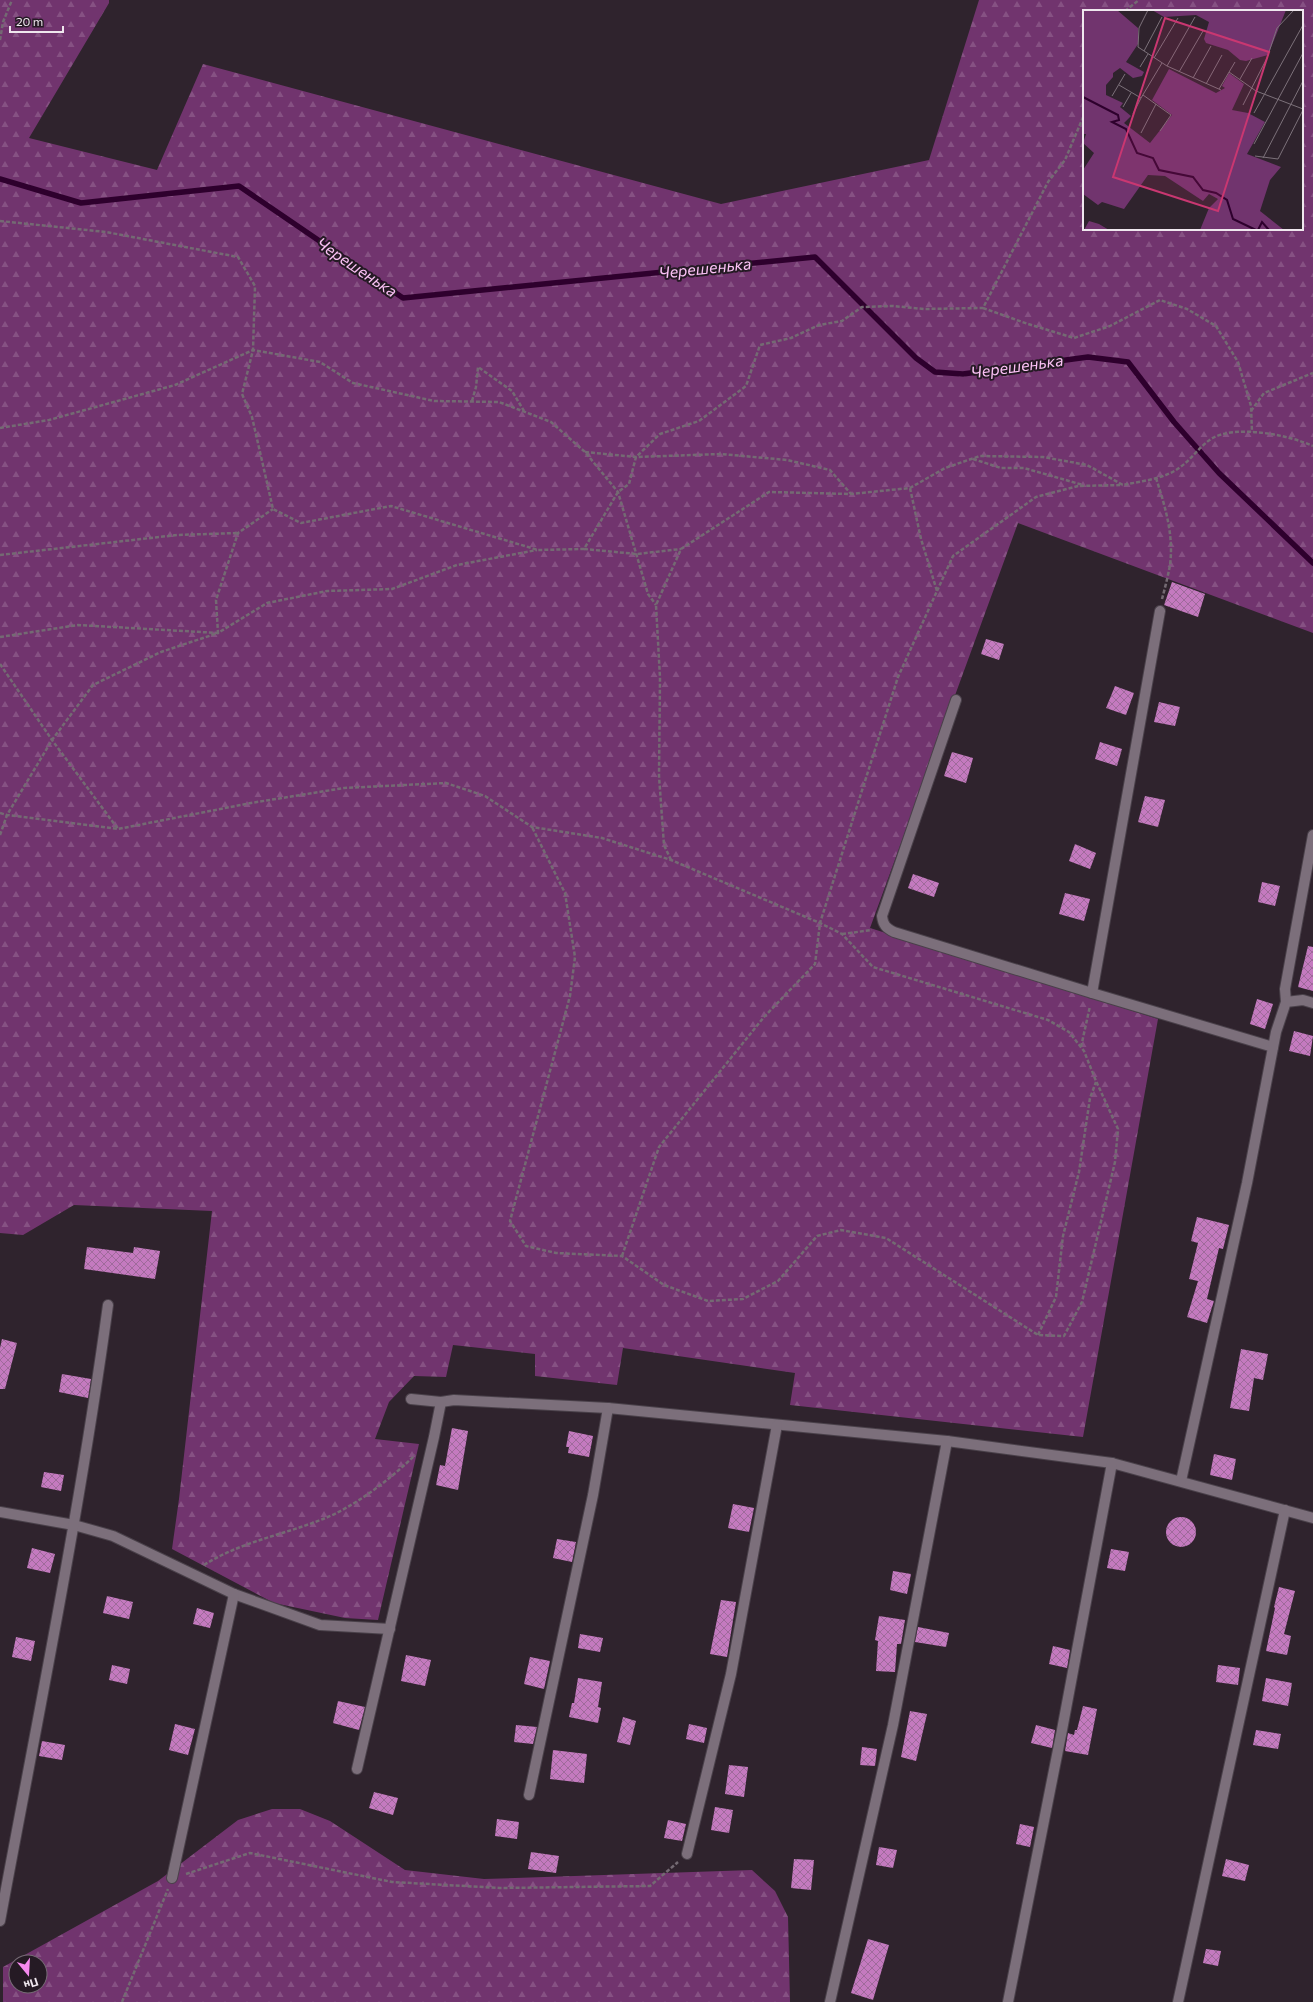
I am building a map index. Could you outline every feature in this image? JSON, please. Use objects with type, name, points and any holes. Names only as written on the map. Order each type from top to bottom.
[{"type":"street","points":[[1092,994],[1160,611]]},
{"type":"street","points":[[956,700],[882,916],[883,923],[887,928],[894,932],[1092,994],[1273,1047]]},
{"type":"street","points":[[1181,1481],[1247,1183],[1273,1047],[1286,1002],[1285,989],[1313,835]]},
{"type":"street","points":[[1286,1002],[1303,1000],[1313,1003]]},
{"type":"street","points":[[0,1921],[74,1525],[95,1398],[108,1304]]},
{"type":"street","points":[[412,1399],[441,1402],[454,1400],[608,1408],[947,1441],[1112,1463],[1313,1518]]},
{"type":"street","points":[[357,1769],[441,1402]]},
{"type":"street","points":[[529,1795],[593,1495],[608,1408]]},
{"type":"street","points":[[686,1854],[731,1674],[777,1425]]},
{"type":"street","points":[[830,2002],[893,1725],[947,1441]]},
{"type":"street","points":[[1008,2002],[1062,1730],[1112,1463]]},
{"type":"street","points":[[1178,2002],[1285,1510]]},
{"type":"street","points":[[0,1512],[74,1525],[113,1536],[234,1594],[320,1625],[390,1629]]},
{"type":"street","points":[[172,1878],[234,1594]]},
{"type":"path","points":[[0,40],[3,22],[12,0]]},
{"type":"path","points":[[1126,10],[1139,0]]},
{"type":"path","points":[[983,308],[1048,182],[1064,160],[1083,117]]},
{"type":"path","points":[[0,221],[106,232],[238,257],[255,286],[253,350],[242,394],[252,417],[273,509]]},
{"type":"path","points":[[584,549],[618,492],[630,484],[636,457],[660,434],[699,421],[746,386],[760,345],[791,338],[819,325],[842,321],[862,307],[866,306],[924,309],[983,308],[1074,338],[1110,326],[1160,300],[1187,309],[1216,326],[1238,362],[1251,411],[1252,432]]},
{"type":"path","points":[[0,428],[49,420],[175,385],[253,350],[320,362],[353,383],[434,401],[499,402],[551,422],[585,452],[618,492],[648,594],[656,606]]},
{"type":"path","points":[[472,401],[476,386],[478,367],[512,391],[524,412]]},
{"type":"path","points":[[1251,411],[1264,393],[1313,373]]},
{"type":"path","points":[[622,1256],[660,1147],[764,1016],[815,964],[820,923],[898,677],[953,556],[1036,497],[1078,486],[1124,485],[1156,478],[1179,468],[1194,452],[1213,438],[1227,434],[1252,432],[1268,433],[1300,440],[1313,446]]},
{"type":"path","points":[[585,452],[636,457],[721,454],[787,460],[830,470],[851,494]]},
{"type":"path","points":[[0,835],[8,815],[52,740],[93,685],[162,652],[218,633],[267,603],[327,591],[392,588],[457,565],[538,550],[584,549],[637,554],[682,549],[769,492],[851,494],[910,488],[945,468],[980,456],[1043,457],[1087,465],[1124,485]]},
{"type":"path","points":[[972,459],[1002,468],[1024,468],[1087,486]]},
{"type":"path","points":[[1156,478],[1166,508],[1171,541],[1170,564],[1160,611]]},
{"type":"path","points":[[910,488],[921,539],[937,591]]},
{"type":"path","points":[[273,509],[301,523],[391,506],[538,550]]},
{"type":"path","points":[[0,555],[177,535],[238,533],[273,509]]},
{"type":"path","points":[[218,633],[216,600],[238,533]]},
{"type":"path","points":[[671,860],[664,845],[659,776],[660,678],[656,606],[682,549]]},
{"type":"path","points":[[0,637],[78,625],[218,633]]},
{"type":"path","points":[[0,664],[52,740],[118,829]]},
{"type":"path","points":[[0,812],[8,815],[118,829],[251,803],[344,788],[446,783],[485,796],[532,827],[602,838],[671,860],[820,923],[842,934],[873,967],[1048,1020],[1069,1032],[1081,1047],[1118,1129],[1114,1162],[1082,1302],[1064,1336],[1038,1335],[886,1238],[849,1231],[841,1230],[817,1236],[778,1282],[743,1299],[708,1301],[664,1285],[622,1256],[556,1253],[526,1246],[510,1222],[570,996],[575,957],[565,893],[532,827]]},
{"type":"path","points":[[842,934],[887,928]]},
{"type":"path","points":[[1081,1047],[1092,994]]},
{"type":"path","points":[[1038,1335],[1056,1297],[1063,1236],[1079,1172],[1090,1098],[1096,1081]]},
{"type":"path","points":[[190,1573],[220,1554],[324,1519],[365,1496],[401,1469],[418,1453]]},
{"type":"path","points":[[122,2002],[172,1878],[250,1853],[392,1882],[500,1888],[650,1886],[686,1854]]},
{"type":"green space","points":[[0,0],[109,0],[109,3],[29,138],[157,170],[203,64],[721,204],[929,160],[979,0],[1313,0],[1313,633],[1018,523],[870,928],[1158,1019],[1083,1437],[790,1405],[795,1373],[623,1348],[617,1385],[535,1376],[535,1354],[453,1345],[446,1377],[414,1376],[389,1402],[375,1439],[419,1444],[378,1620],[345,1618],[274,1603],[172,1549],[212,1211],[74,1205],[23,1235],[0,1233]]},
{"type":"green space","points":[[272,1809],[300,1809],[330,1821],[405,1870],[484,1879],[752,1870],[775,1891],[788,1917],[790,2002],[3,2002],[3,1967],[8,1964],[8,1994],[48,1994],[48,1954],[26,1954],[158,1881],[238,1820]]},
{"type":"building","points":[[1172,582],[1205,594],[1198,617],[1164,605]]},
{"type":"building","points":[[986,639],[1004,644],[999,660],[981,654]]},
{"type":"building","points":[[1115,686],[1134,693],[1126,715],[1106,708]]},
{"type":"building","points":[[1159,702],[1180,707],[1175,726],[1154,722]]},
{"type":"building","points":[[1100,742],[1122,749],[1117,766],[1095,759]]},
{"type":"building","points":[[952,752],[973,758],[966,783],[944,776]]},
{"type":"building","points":[[1145,796],[1165,800],[1158,827],[1138,822]]},
{"type":"building","points":[[1075,844],[1096,853],[1090,869],[1069,861]]},
{"type":"building","points":[[913,874],[939,883],[934,897],[908,888]]},
{"type":"building","points":[[1262,882],[1280,886],[1275,906],[1258,902]]},
{"type":"building","points":[[1065,893],[1090,899],[1084,921],[1059,914]]},
{"type":"building","points":[[1308,946],[1313,947],[1313,991],[1298,987]]},
{"type":"building","points":[[1257,999],[1273,1004],[1265,1029],[1250,1024]]},
{"type":"building","points":[[1294,1031],[1313,1036],[1310,1056],[1289,1051]]},
{"type":"building","points":[[1197,1217],[1229,1225],[1223,1249],[1219,1248],[1207,1299],[1214,1301],[1207,1323],[1187,1317],[1198,1281],[1189,1279],[1198,1243],[1191,1241]]},
{"type":"building","points":[[87,1247],[133,1253],[134,1247],[160,1251],[155,1279],[84,1269]]},
{"type":"building","points":[[2,1339],[17,1343],[5,1389],[0,1389],[0,1348]]},
{"type":"building","points":[[1241,1349],[1268,1354],[1263,1380],[1254,1378],[1249,1411],[1230,1408]]},
{"type":"building","points":[[62,1374],[91,1379],[88,1398],[59,1392]]},
{"type":"building","points":[[452,1428],[468,1431],[458,1490],[436,1485],[440,1465],[445,1466]]},
{"type":"building","points":[[569,1431],[593,1436],[589,1457],[568,1453],[569,1447],[566,1447]]},
{"type":"building","points":[[1214,1454],[1236,1459],[1232,1480],[1210,1475]]},
{"type":"building","points":[[44,1472],[64,1475],[61,1491],[41,1487]]},
{"type":"building","points":[[733,1504],[754,1508],[749,1532],[728,1528]]},
{"type":"building","points":[[1181,1517],[1191,1522],[1196,1532],[1191,1542],[1181,1547],[1171,1542],[1166,1532],[1171,1522]]},
{"type":"building","points":[[557,1539],[576,1542],[572,1562],[553,1558]]},
{"type":"building","points":[[32,1548],[55,1554],[50,1573],[27,1568]]},
{"type":"building","points":[[1111,1549],[1129,1552],[1125,1571],[1107,1568]]},
{"type":"building","points":[[893,1571],[911,1574],[907,1594],[890,1590]]},
{"type":"building","points":[[1279,1587],[1295,1591],[1284,1634],[1291,1636],[1287,1655],[1266,1651]]},
{"type":"building","points":[[107,1596],[133,1602],[129,1619],[103,1613]]},
{"type":"building","points":[[721,1600],[736,1602],[727,1657],[710,1654]]},
{"type":"building","points":[[197,1608],[214,1613],[210,1628],[193,1624]]},
{"type":"building","points":[[879,1616],[905,1620],[901,1644],[897,1644],[895,1672],[876,1671],[878,1641],[875,1640]]},
{"type":"building","points":[[918,1627],[949,1633],[946,1647],[915,1642]]},
{"type":"building","points":[[580,1634],[603,1638],[600,1652],[578,1648]]},
{"type":"building","points":[[16,1637],[35,1641],[31,1661],[12,1657]]},
{"type":"building","points":[[1053,1646],[1070,1650],[1067,1668],[1049,1664]]},
{"type":"building","points":[[406,1655],[431,1660],[425,1686],[401,1681]]},
{"type":"building","points":[[530,1657],[550,1661],[544,1689],[524,1684]]},
{"type":"building","points":[[112,1665],[130,1669],[127,1684],[109,1680]]},
{"type":"building","points":[[1218,1665],[1240,1668],[1238,1685],[1216,1682]]},
{"type":"building","points":[[578,1678],[602,1682],[598,1707],[601,1708],[598,1723],[569,1717],[572,1703],[574,1703]]},
{"type":"building","points":[[1266,1678],[1292,1683],[1288,1706],[1262,1701]]},
{"type":"building","points":[[338,1701],[365,1707],[359,1730],[333,1723]]},
{"type":"building","points":[[1083,1706],[1097,1709],[1088,1755],[1065,1751],[1068,1733],[1074,1735],[1075,1730],[1077,1730]]},
{"type":"building","points":[[910,1711],[927,1714],[916,1761],[901,1757]]},
{"type":"building","points":[[623,1717],[636,1721],[630,1745],[617,1742]]},
{"type":"building","points":[[175,1724],[195,1729],[188,1755],[169,1750]]},
{"type":"building","points":[[689,1724],[707,1728],[704,1743],[686,1739]]},
{"type":"building","points":[[516,1725],[537,1727],[533,1744],[514,1742]]},
{"type":"building","points":[[1036,1725],[1055,1730],[1052,1748],[1031,1743]]},
{"type":"building","points":[[1256,1730],[1281,1734],[1278,1749],[1253,1745]]},
{"type":"building","points":[[42,1741],[65,1745],[62,1760],[39,1756]]},
{"type":"building","points":[[862,1747],[877,1749],[875,1766],[860,1765]]},
{"type":"building","points":[[553,1750],[587,1754],[584,1783],[550,1779]]},
{"type":"building","points":[[729,1765],[748,1767],[744,1797],[725,1794]]},
{"type":"building","points":[[374,1792],[398,1798],[393,1815],[369,1808]]},
{"type":"building","points":[[715,1807],[733,1810],[729,1833],[711,1830]]},
{"type":"building","points":[[497,1819],[519,1822],[517,1839],[495,1836]]},
{"type":"building","points":[[668,1820],[686,1824],[682,1841],[664,1838]]},
{"type":"building","points":[[1020,1824],[1034,1827],[1030,1847],[1016,1844]]},
{"type":"building","points":[[879,1847],[897,1850],[893,1868],[876,1865]]},
{"type":"building","points":[[531,1852],[559,1856],[556,1873],[528,1869]]},
{"type":"building","points":[[794,1859],[814,1860],[811,1890],[791,1888]]},
{"type":"building","points":[[1226,1859],[1249,1865],[1245,1881],[1222,1876]]},
{"type":"building","points":[[868,1939],[889,1945],[873,2000],[851,1993]]},
{"type":"building","points":[[1206,1949],[1221,1951],[1218,1966],[1203,1963]]},
{"type":"waterway","name":"Черешенька","points":[[0,179],[81,203],[239,186],[403,298],[815,257],[916,358],[935,372],[963,374],[1088,357],[1128,362],[1174,422],[1219,473],[1313,563]]}]
